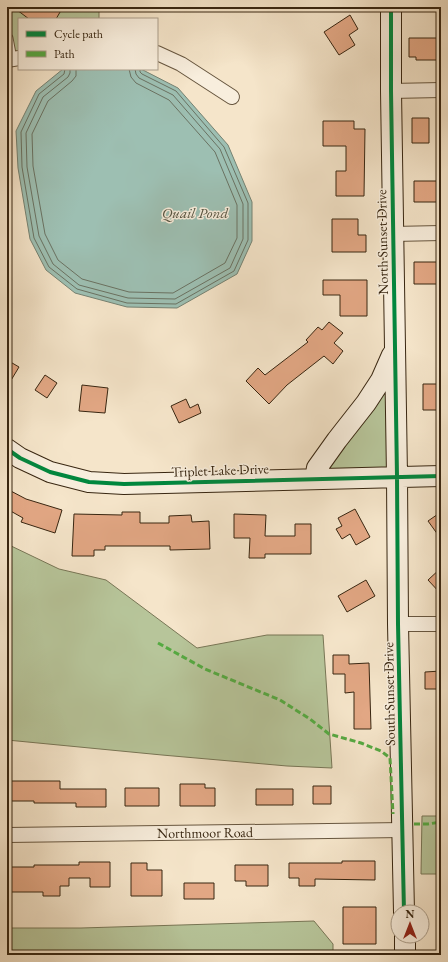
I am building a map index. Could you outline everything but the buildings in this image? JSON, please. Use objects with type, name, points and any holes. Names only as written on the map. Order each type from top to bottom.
[{"type":"street","name":"North Sunset Drive","points":[[391,7],[397,476]]},
{"type":"street","points":[[158,53],[181,64],[232,97]]},
{"type":"street","points":[[391,91],[441,90]]},
{"type":"street","points":[[393,234],[441,233]]},
{"type":"street","points":[[315,478],[317,468],[366,403],[381,380],[395,349]]},
{"type":"street","name":"Triplet Lake Drive","points":[[7,449],[20,458],[50,472],[89,482],[124,484],[441,476]]},
{"type":"street","name":"South Sunset Drive","points":[[397,476],[398,624],[404,904]]},
{"type":"street","points":[[398,624],[441,624]]},
{"type":"street","name":"Northmoor Road","points":[[7,836],[403,830]]},
{"type":"street","points":[[405,944],[405,955]]},
{"type":"lane","points":[[7,35],[9,38],[13,59]]},
{"type":"shaded area","points":[[7,7],[99,7],[99,18],[18,18],[18,58],[7,60]]},
{"type":"shaded area","points":[[388,382],[390,468],[323,469]]},
{"type":"shaded area","points":[[7,544],[59,569],[106,580],[197,648],[267,635],[323,635],[332,768],[287,766],[7,740]]},
{"type":"shaded area","points":[[422,816],[441,816],[441,874],[421,874]]},
{"type":"shaded area","points":[[314,921],[333,944],[333,955],[7,955],[7,928],[81,928]]},
{"type":"water","name":"Quail Pond","points":[[62,70],[143,70],[178,88],[228,145],[252,202],[252,241],[237,274],[177,308],[127,307],[75,293],[46,270],[30,239],[18,168],[16,131],[36,91]]},
{"type":"marked path","points":[[158,643],[205,669],[280,700],[310,719],[329,734],[361,743],[381,751],[390,758],[393,814]]},
{"type":"marked path","points":[[414,824],[441,822]]},
{"type":"cycle path","points":[[391,7],[398,624],[404,904]]},
{"type":"cycle path","points":[[7,449],[20,458],[50,472],[89,482],[124,484],[441,476]]}]
